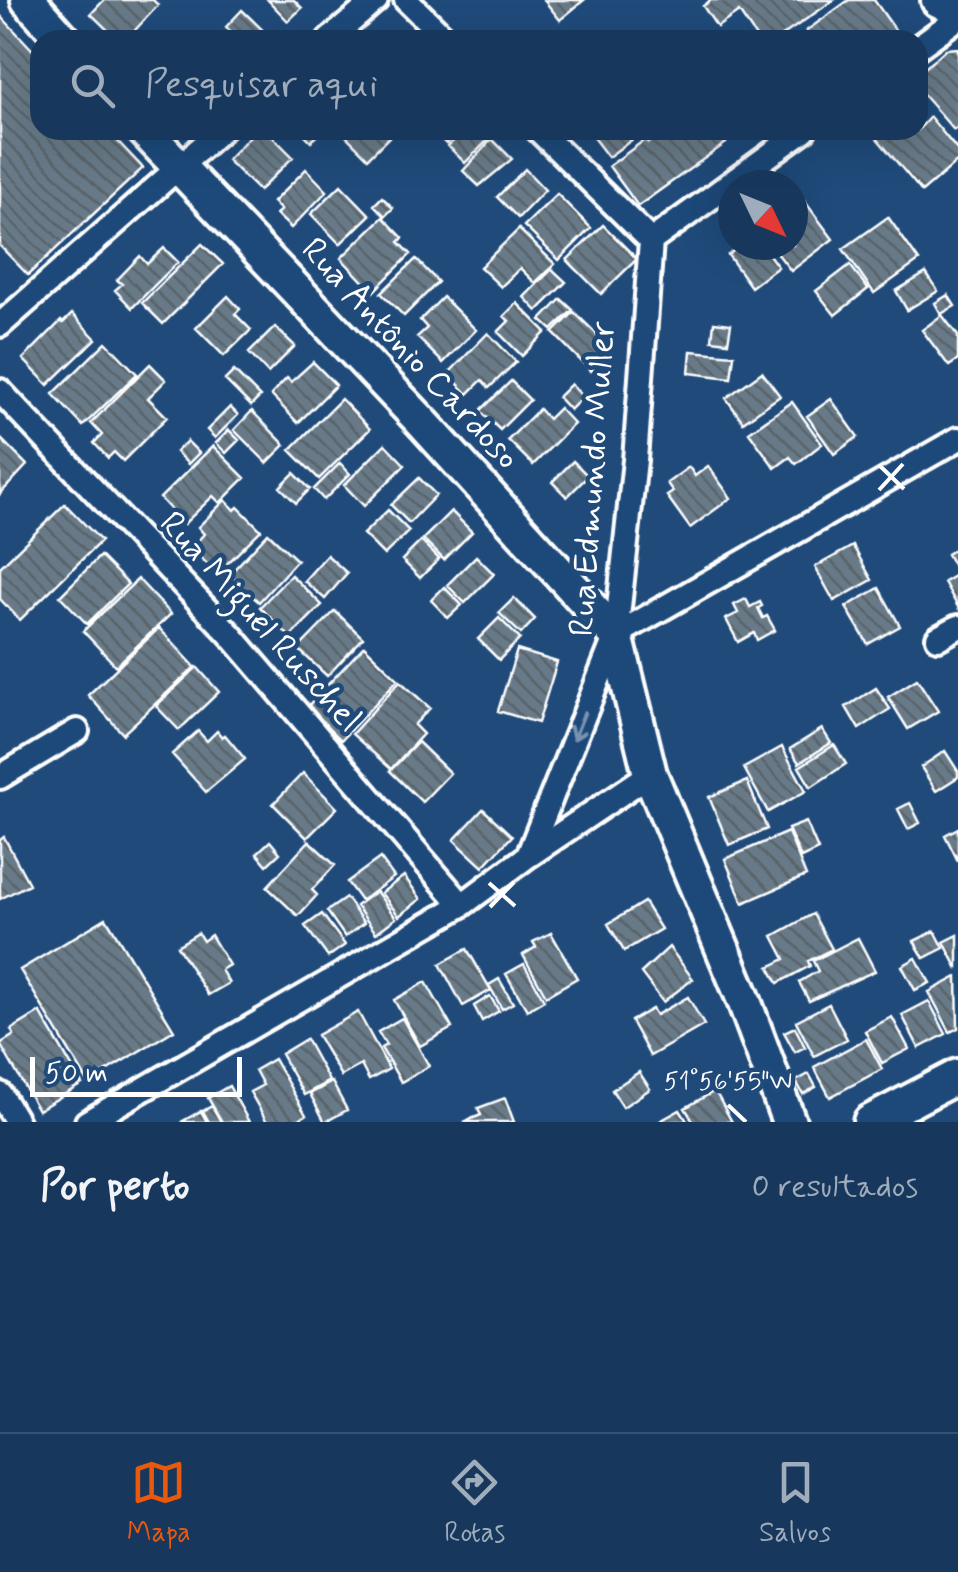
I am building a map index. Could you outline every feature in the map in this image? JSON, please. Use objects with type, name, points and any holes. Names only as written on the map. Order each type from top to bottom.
[{"type":"street","points":[[28,0],[55,30]]},
{"type":"street","points":[[341,30],[376,0]]},
{"type":"street","points":[[406,0],[437,30]]},
{"type":"street","points":[[938,0],[958,10]]},
{"type":"street","points":[[928,40],[958,18]]},
{"type":"street","name":"Rua Antônio Cardoso","points":[[153,140],[420,421],[616,635]]},
{"type":"street","points":[[0,325],[210,140]]},
{"type":"street","points":[[548,140],[651,241],[790,140]]},
{"type":"street","name":"Rua Edmundo Muller","points":[[651,241],[635,460],[616,635],[650,774],[743,998],[789,1122]]},
{"type":"street","name":"Rua Miguel Ruschel","points":[[0,391],[228,634],[462,905]]},
{"type":"street","points":[[528,856],[616,635],[958,439]]},
{"type":"street","points":[[0,778],[76,731]]},
{"type":"street","points":[[88,1122],[462,905],[650,774]]},
{"type":"street","points":[[870,1122],[958,1076]]},
{"type":"street","points":[[0,1094],[17,1122]]},
{"type":"building","points":[[104,0],[153,0],[158,5],[135,30],[108,30],[91,14]]},
{"type":"building","points":[[268,0],[294,0],[302,8],[288,21]]},
{"type":"building","points":[[544,0],[584,0],[560,20]]},
{"type":"building","points":[[711,0],[834,0],[790,30],[751,30],[739,12],[717,27],[703,6]]},
{"type":"building","points":[[849,0],[874,0],[895,30],[807,30]]},
{"type":"building","points":[[242,10],[263,30],[229,30],[226,27]]},
{"type":"building","points":[[0,15],[30,47],[30,140],[116,140],[143,168],[28,275],[0,246]]},
{"type":"building","points":[[958,48],[958,127],[954,130],[928,100],[928,65],[946,49]]},
{"type":"building","points":[[928,119],[958,151],[958,161],[922,192],[879,140],[928,140]]},
{"type":"building","points":[[246,140],[276,140],[293,157],[259,191],[227,160]]},
{"type":"building","points":[[350,140],[386,140],[368,158]]},
{"type":"building","points":[[454,140],[488,140],[465,163],[448,146]]},
{"type":"building","points":[[491,140],[512,159],[479,186],[463,171]]},
{"type":"building","points":[[595,140],[632,140],[608,157]]},
{"type":"building","points":[[645,140],[726,143],[638,206],[609,166]]},
{"type":"building","points":[[306,169],[327,191],[291,228],[276,214],[281,210],[273,202]]},
{"type":"building","points":[[525,169],[545,190],[518,218],[497,197]]},
{"type":"building","points":[[341,185],[370,215],[340,244],[311,214]]},
{"type":"building","points":[[557,194],[591,228],[559,260],[524,226]]},
{"type":"building","points":[[382,197],[393,208],[385,216],[374,205]]},
{"type":"building","points":[[808,206],[833,239],[808,258]]},
{"type":"building","points":[[383,217],[403,238],[399,242],[411,254],[373,292],[341,258]]},
{"type":"building","points":[[888,217],[919,261],[874,293],[843,249]]},
{"type":"building","points":[[603,225],[637,259],[601,294],[567,260]]},
{"type":"building","points":[[519,229],[555,264],[535,283],[520,268],[501,287],[480,267]]},
{"type":"building","points":[[202,244],[223,264],[163,324],[142,303]]},
{"type":"building","points":[[164,248],[178,262],[132,308],[115,290],[122,284],[117,280],[140,256],[147,264]]},
{"type":"building","points":[[416,259],[438,282],[404,316],[381,293]]},
{"type":"building","points":[[732,260],[773,260],[778,267],[751,287]]},
{"type":"building","points":[[783,260],[805,260],[791,271]]},
{"type":"building","points":[[850,265],[868,289],[835,315],[816,291]]},
{"type":"building","points":[[552,269],[566,282],[537,311],[524,297]]},
{"type":"building","points":[[926,273],[938,291],[907,310],[896,291]]},
{"type":"building","points":[[948,295],[955,306],[941,314],[935,303]]},
{"type":"building","points":[[228,296],[240,309],[235,314],[251,330],[224,356],[196,328]]},
{"type":"building","points":[[443,297],[476,330],[443,363],[417,337],[427,328],[420,320]]},
{"type":"building","points":[[561,299],[573,310],[552,330],[541,320]]},
{"type":"building","points":[[517,303],[546,332],[522,356],[498,332],[509,321],[504,316]]},
{"type":"building","points":[[574,312],[612,349],[591,371],[553,333]]},
{"type":"building","points":[[72,314],[96,339],[48,385],[23,359]]},
{"type":"building","points":[[942,315],[958,336],[958,360],[949,366],[922,330]]},
{"type":"building","points":[[714,322],[731,324],[728,342],[712,340]]},
{"type":"building","points":[[275,327],[295,346],[268,373],[249,353]]},
{"type":"building","points":[[488,333],[516,362],[489,388],[482,380],[468,394],[448,374]]},
{"type":"building","points":[[106,342],[137,374],[83,426],[53,394]]},
{"type":"building","points":[[691,351],[734,355],[731,378],[689,373]]},
{"type":"building","points":[[313,362],[336,385],[298,423],[271,395],[287,378],[291,382]]},
{"type":"building","points":[[150,364],[166,380],[148,398],[167,417],[123,461],[114,452],[108,458],[94,443],[102,435],[91,423]]},
{"type":"building","points":[[234,371],[260,397],[251,406],[225,380]]},
{"type":"building","points":[[762,372],[780,396],[743,422],[726,398]]},
{"type":"building","points":[[511,381],[530,400],[500,430],[480,411]]},
{"type":"building","points":[[571,384],[583,397],[570,410],[558,397]]},
{"type":"building","points":[[341,399],[370,429],[319,479],[290,450]]},
{"type":"building","points":[[831,399],[858,437],[834,454],[807,416]]},
{"type":"building","points":[[792,402],[822,444],[796,464],[790,457],[775,468],[749,432]]},
{"type":"building","points":[[230,407],[238,415],[215,438],[207,430]]},
{"type":"building","points":[[559,408],[574,424],[533,465],[508,440],[539,409],[548,419]]},
{"type":"building","points":[[252,411],[285,445],[267,463],[234,430]]},
{"type":"building","points":[[229,430],[239,440],[226,453],[216,443]]},
{"type":"building","points":[[0,438],[27,465],[0,494]]},
{"type":"building","points":[[187,441],[199,453],[188,464],[176,452]]},
{"type":"building","points":[[385,444],[405,465],[364,506],[344,485]]},
{"type":"building","points":[[213,446],[245,478],[220,503],[213,496],[184,524],[160,498]]},
{"type":"building","points":[[573,461],[588,476],[567,497],[552,482]]},
{"type":"building","points":[[340,463],[350,474],[324,500],[314,489]]},
{"type":"building","points":[[708,466],[731,498],[690,528],[667,496],[673,492],[667,483],[689,467],[695,476]]},
{"type":"building","points":[[294,473],[310,489],[296,503],[280,487]]},
{"type":"building","points":[[419,478],[436,495],[409,523],[391,505]]},
{"type":"building","points":[[225,500],[261,530],[217,574],[191,548],[204,534],[198,527]]},
{"type":"building","points":[[65,504],[101,541],[20,620],[0,599],[0,567]]},
{"type":"building","points":[[388,510],[409,531],[384,555],[363,534]]},
{"type":"building","points":[[451,511],[472,532],[444,560],[423,539]]},
{"type":"building","points":[[268,533],[297,560],[259,602],[229,575]]},
{"type":"building","points":[[421,541],[439,559],[420,578],[402,560]]},
{"type":"building","points":[[853,546],[872,580],[834,601],[815,567]]},
{"type":"building","points":[[958,547],[958,569],[956,570],[947,554]]},
{"type":"building","points":[[327,555],[347,573],[325,599],[304,581]]},
{"type":"building","points":[[100,556],[128,584],[87,624],[60,596]]},
{"type":"building","points":[[476,556],[494,574],[465,603],[447,585]]},
{"type":"building","points":[[958,574],[958,607],[944,582]]},
{"type":"building","points":[[291,575],[322,605],[290,637],[260,607]]},
{"type":"building","points":[[138,579],[171,614],[116,666],[83,631]]},
{"type":"building","points":[[444,587],[462,605],[448,618],[431,600]]},
{"type":"building","points":[[879,588],[900,626],[868,644],[846,607]]},
{"type":"building","points":[[514,598],[535,619],[521,634],[499,613]]},
{"type":"building","points":[[746,599],[750,607],[760,602],[762,606],[758,608],[763,618],[767,616],[775,630],[757,640],[754,633],[738,642],[726,619],[738,613],[734,605]]},
{"type":"building","points":[[335,611],[363,638],[327,676],[298,649]]},
{"type":"building","points":[[499,618],[520,639],[499,660],[478,639]]},
{"type":"building","points":[[159,628],[195,667],[123,734],[88,695]]},
{"type":"building","points":[[364,646],[398,679],[341,740],[307,707]]},
{"type":"building","points":[[517,650],[557,662],[538,723],[498,711]]},
{"type":"building","points":[[197,667],[219,692],[179,730],[156,706]]},
{"type":"building","points":[[917,679],[938,711],[908,729],[888,697]]},
{"type":"building","points":[[400,681],[430,708],[414,725],[423,734],[391,769],[352,734]]},
{"type":"building","points":[[876,688],[890,709],[859,729],[846,707]]},
{"type":"building","points":[[822,729],[831,743],[799,763],[790,749]]},
{"type":"building","points":[[198,731],[207,741],[217,731],[222,737],[225,735],[245,759],[206,792],[172,754]]},
{"type":"building","points":[[418,742],[450,773],[422,802],[390,771]]},
{"type":"building","points":[[834,745],[846,764],[811,787],[799,767]]},
{"type":"building","points":[[782,747],[806,791],[768,812],[744,768]]},
{"type":"building","points":[[945,751],[958,777],[936,791],[921,767]]},
{"type":"building","points":[[303,773],[337,808],[307,838],[273,804]]},
{"type":"building","points":[[747,781],[767,829],[729,845],[709,797]]},
{"type":"building","points":[[910,803],[920,823],[908,829],[898,809]]},
{"type":"building","points":[[483,809],[512,836],[483,867],[454,840]]},
{"type":"building","points":[[806,822],[818,850],[801,858],[788,829]]},
{"type":"building","points":[[958,828],[958,861],[945,835]]},
{"type":"building","points":[[788,832],[806,876],[743,903],[725,859]]},
{"type":"building","points":[[4,837],[29,884],[0,899],[0,840]]},
{"type":"building","points":[[270,841],[280,853],[267,865],[257,853]]},
{"type":"building","points":[[309,841],[335,865],[312,890],[317,895],[298,916],[267,887]]},
{"type":"building","points":[[380,858],[394,877],[361,901],[347,882]]},
{"type":"building","points":[[404,876],[421,899],[399,916],[381,893]]},
{"type":"building","points":[[376,891],[396,918],[376,933],[356,906]]},
{"type":"building","points":[[346,898],[364,923],[345,937],[327,911]]},
{"type":"building","points":[[644,902],[661,929],[624,951],[608,924]]},
{"type":"building","points":[[322,914],[345,945],[328,957],[305,926]]},
{"type":"building","points":[[813,914],[832,949],[778,983],[769,967],[785,959],[773,936]]},
{"type":"building","points":[[106,918],[174,1030],[88,1082],[20,970]]},
{"type":"building","points":[[935,931],[944,948],[924,958],[914,941]]},
{"type":"building","points":[[198,933],[203,941],[211,935],[229,965],[221,970],[229,983],[208,995],[177,946]]},
{"type":"building","points":[[551,933],[577,978],[546,996],[523,955],[536,947],[533,942]]},
{"type":"building","points":[[958,935],[958,969],[944,942]]},
{"type":"building","points":[[858,938],[875,971],[809,1001],[799,982],[818,971],[813,961]]},
{"type":"building","points":[[669,947],[693,979],[663,1002],[641,973]]},
{"type":"building","points":[[467,949],[491,990],[463,1006],[440,964]]},
{"type":"building","points":[[916,958],[930,983],[915,990],[902,966]]},
{"type":"building","points":[[524,964],[544,1000],[527,1010],[506,974]]},
{"type":"building","points":[[957,977],[958,1028],[950,1032],[929,992]]},
{"type":"building","points":[[499,979],[513,1003],[502,1009],[489,985]]},
{"type":"building","points":[[426,982],[452,1028],[420,1046],[394,1000]]},
{"type":"building","points":[[490,996],[499,1011],[482,1021],[474,1006]]},
{"type":"building","points":[[688,997],[704,1025],[650,1056],[631,1021],[652,1009],[656,1015]]},
{"type":"building","points":[[929,1001],[946,1034],[919,1048],[902,1015]]},
{"type":"building","points":[[829,1004],[847,1039],[814,1056],[796,1021]]},
{"type":"building","points":[[40,1012],[82,1084],[38,1110],[0,1044],[14,1035],[11,1030]]},
{"type":"building","points":[[358,1012],[389,1069],[369,1080],[361,1065],[341,1076],[317,1035]]},
{"type":"building","points":[[892,1017],[909,1049],[882,1063],[865,1031]]},
{"type":"building","points":[[402,1018],[429,1066],[401,1082],[381,1048],[386,1045],[378,1032]]},
{"type":"building","points":[[795,1027],[805,1047],[795,1052],[784,1032]]},
{"type":"building","points":[[306,1039],[329,1081],[304,1095],[281,1054]]},
{"type":"building","points":[[866,1039],[882,1069],[830,1097],[814,1067]]},
{"type":"building","points":[[274,1059],[306,1115],[294,1122],[267,1122],[250,1092],[263,1085],[255,1070]]},
{"type":"building","points":[[639,1072],[650,1089],[623,1107],[612,1090]]},
{"type":"building","points":[[809,1074],[816,1087],[803,1094],[796,1081]]},
{"type":"building","points":[[332,1082],[347,1110],[325,1122],[310,1094]]},
{"type":"building","points":[[229,1086],[249,1122],[222,1122],[208,1098]]},
{"type":"building","points":[[715,1091],[732,1122],[690,1122],[693,1121],[685,1108]]},
{"type":"building","points":[[505,1098],[514,1122],[464,1122],[481,1115],[478,1108]]},
{"type":"building","points":[[212,1106],[221,1122],[209,1122],[203,1111]]},
{"type":"building","points":[[680,1110],[687,1121],[660,1121]]},
{"type":"building","points":[[201,1111],[207,1122],[181,1122]]}]
